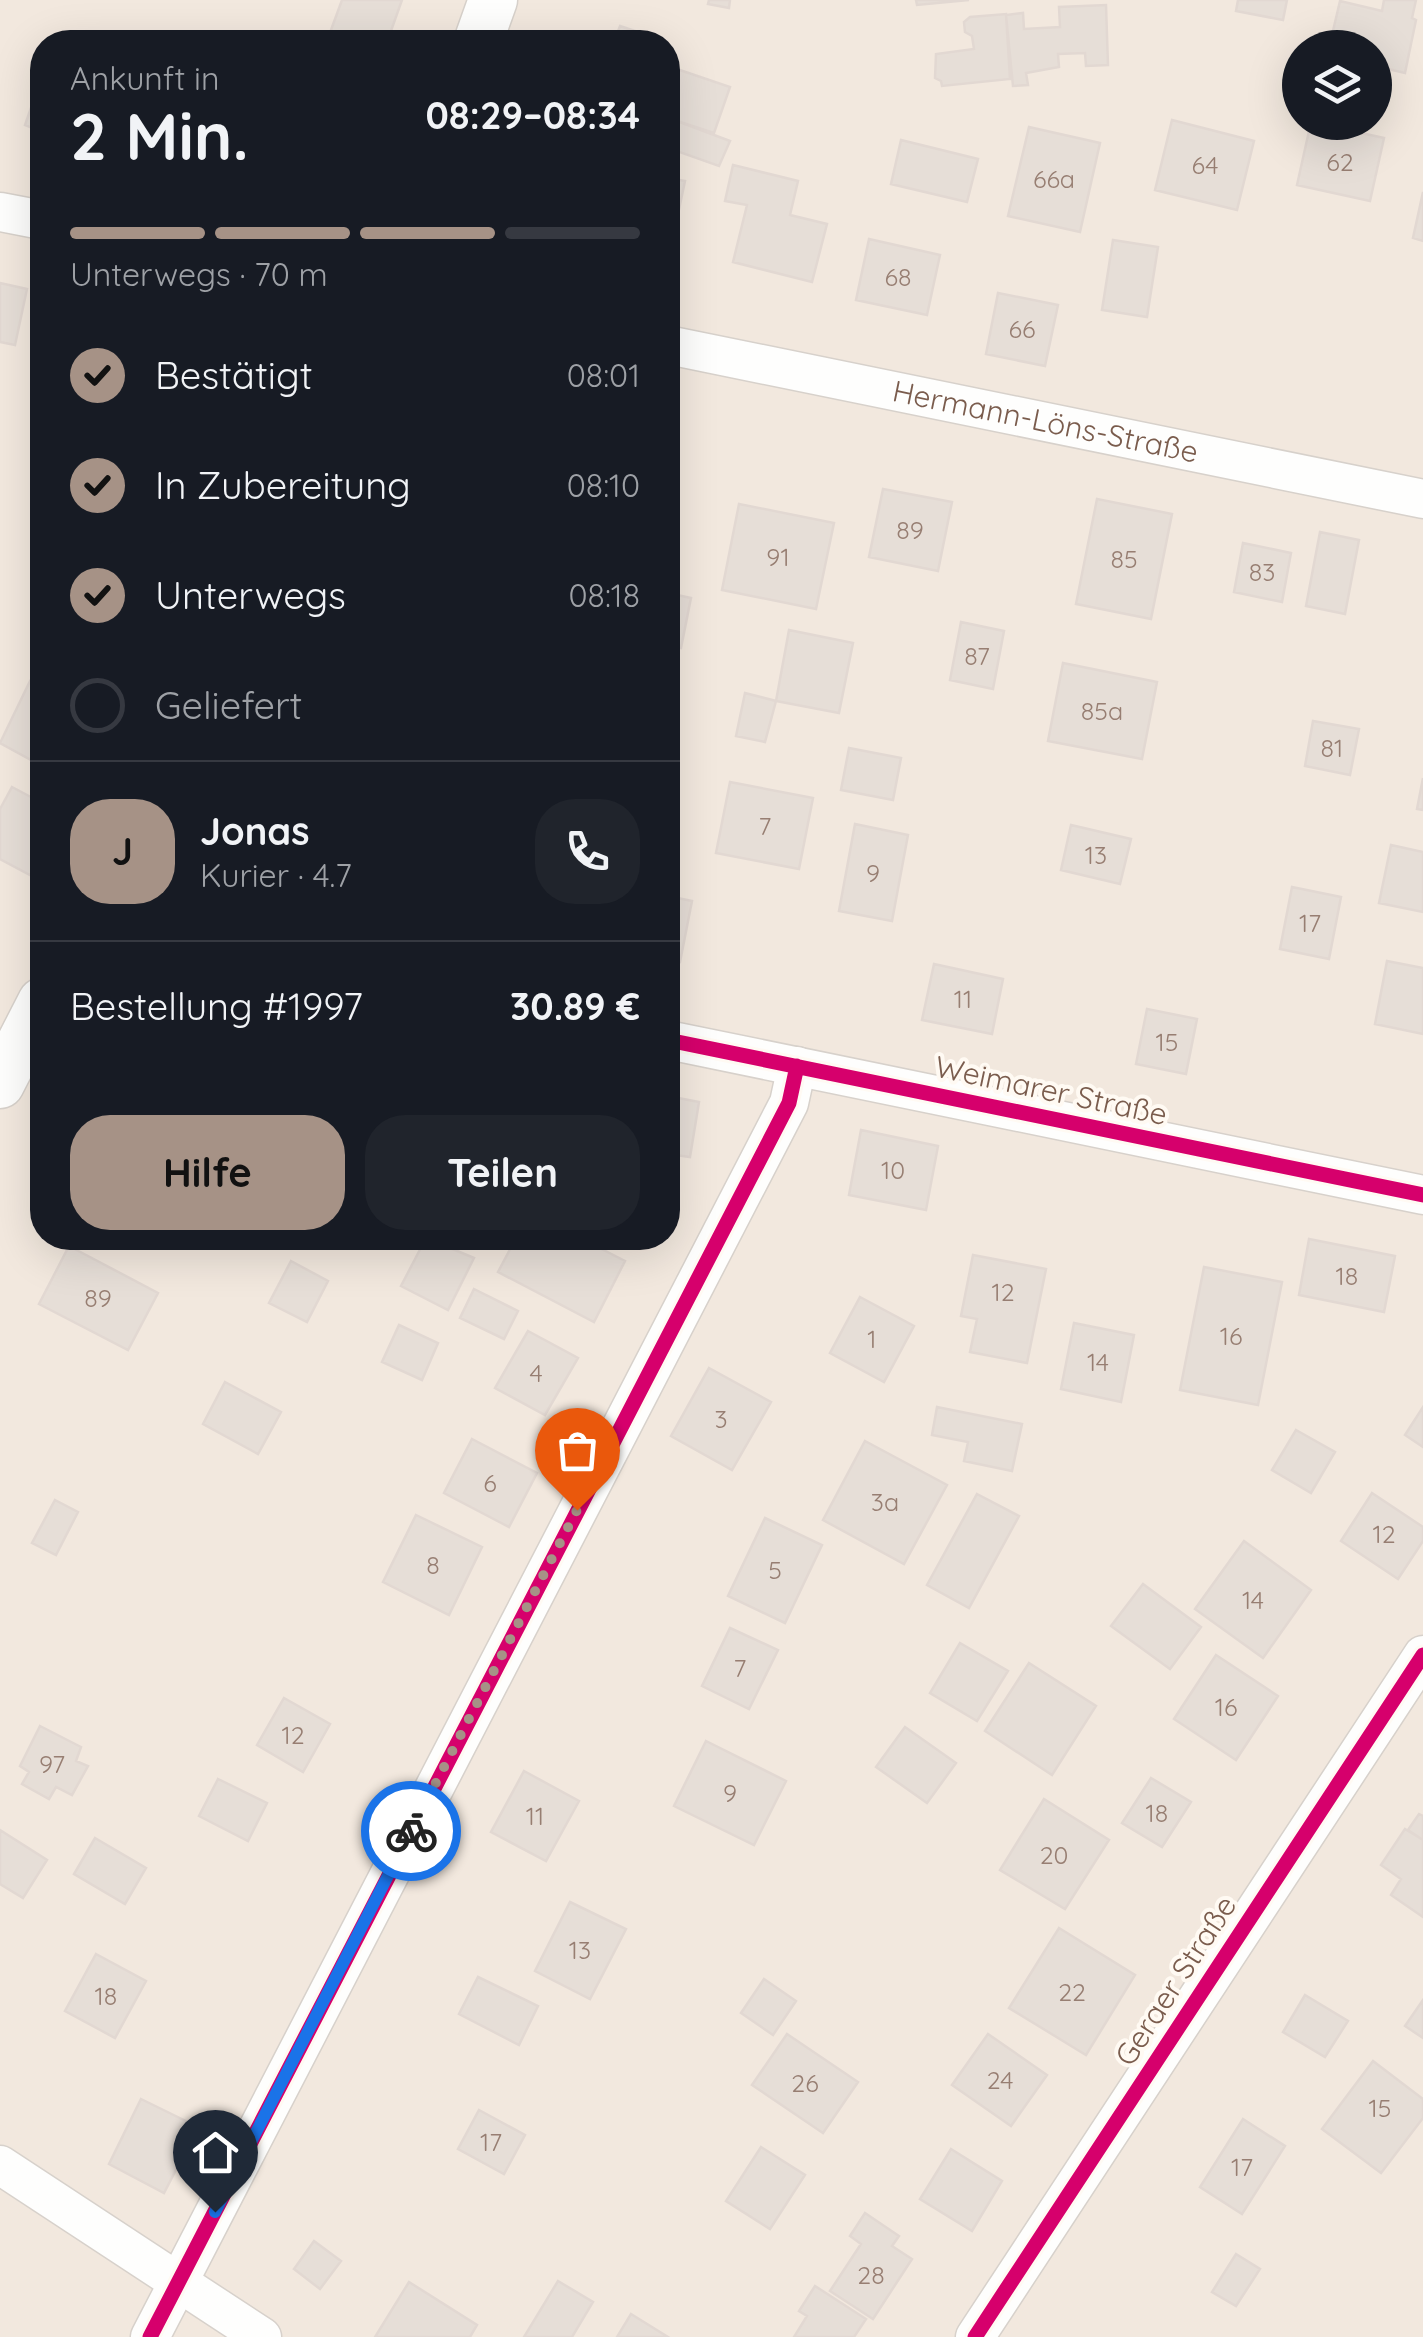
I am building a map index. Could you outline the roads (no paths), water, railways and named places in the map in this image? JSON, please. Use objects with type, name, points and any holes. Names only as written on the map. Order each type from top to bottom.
[{"type":"street","points":[[482,30],[493,0]]},
{"type":"street","points":[[0,212],[30,218]]},
{"type":"street","name":"Hermann-Löns-Straße","points":[[680,348],[1423,499]]},
{"type":"street","points":[[0,1084],[30,1025]]},
{"type":"street","name":"Weimarer Straße","points":[[680,1042],[1423,1196]]},
{"type":"street","points":[[150,2337],[789,1103],[798,1066]]},
{"type":"street","name":"Geraer Straße","points":[[975,2337],[1423,1655]]},
{"type":"street","points":[[0,2164],[262,2337]]}]
